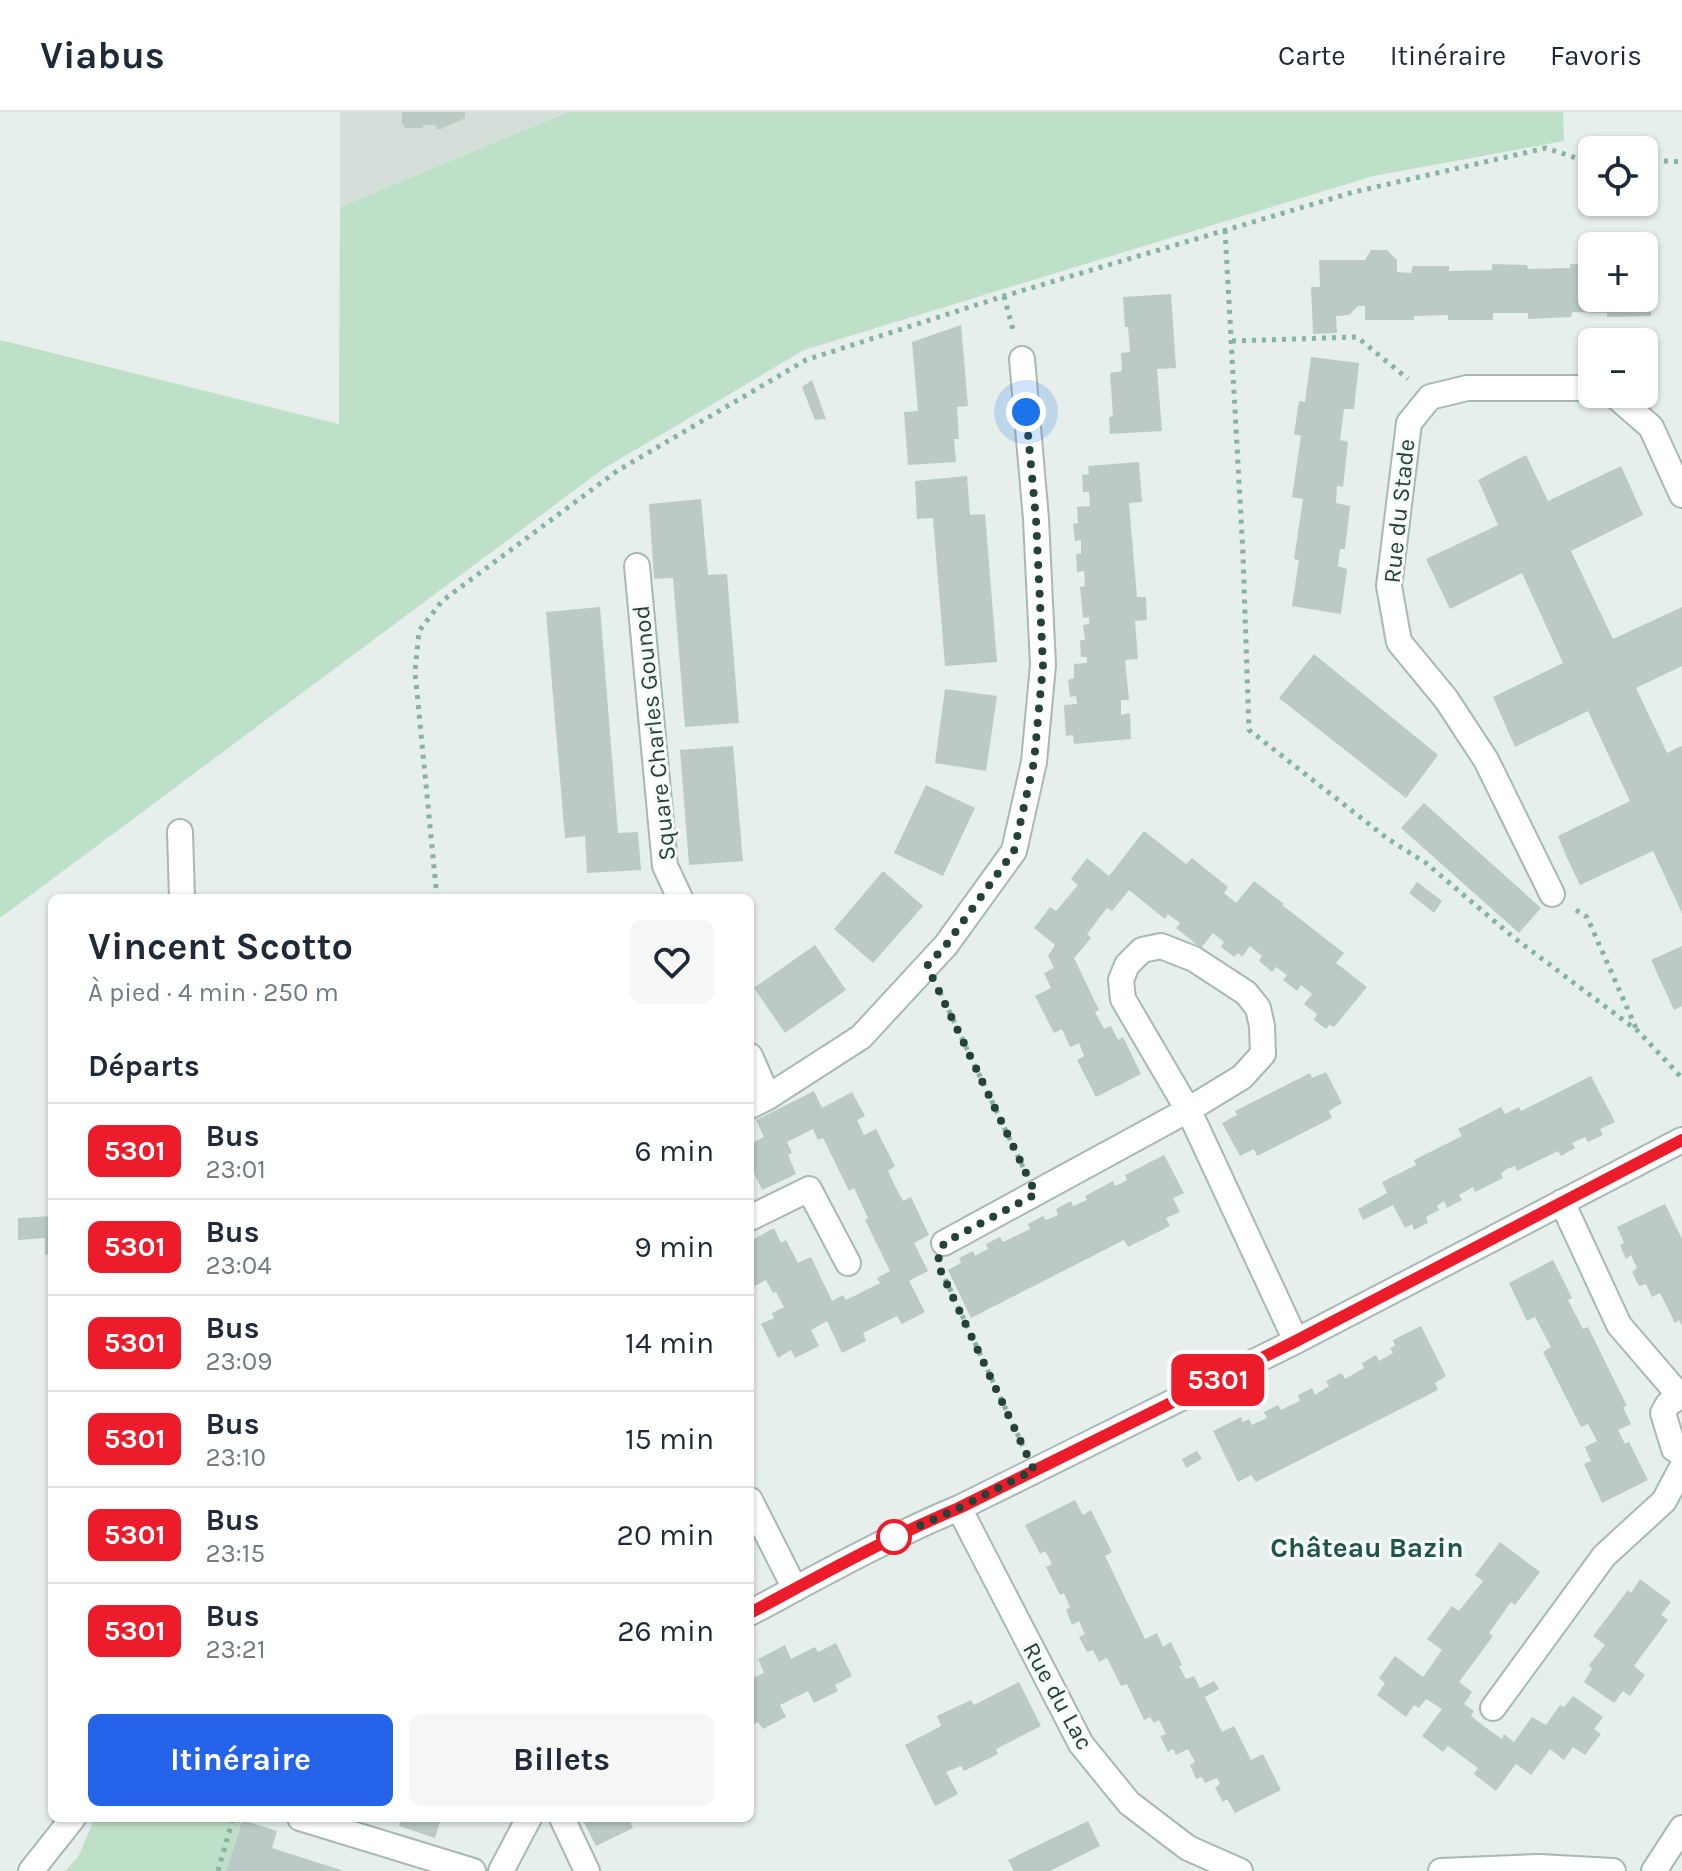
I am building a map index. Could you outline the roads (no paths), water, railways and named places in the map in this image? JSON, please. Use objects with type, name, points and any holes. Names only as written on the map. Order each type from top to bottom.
[{"type":"street","points":[[754,1076],[759,1101],[861,1037],[946,945],[1014,851],[1034,762],[1043,665],[1036,519],[1022,359]]},
{"type":"street","name":"Rue du Stade","points":[[1552,894],[1486,760],[1446,699],[1399,642],[1389,586],[1409,423],[1430,397],[1467,388],[1578,388]]},
{"type":"street","points":[[1629,408],[1651,427],[1682,495]]},
{"type":"street","name":"Square Charles Gounod","points":[[637,566],[665,866],[678,894]]},
{"type":"street","points":[[180,832],[182,894]]},
{"type":"street","points":[[944,1243],[1188,1110],[1242,1077],[1263,1054],[1258,1008],[1246,993],[1194,959],[1161,946],[1142,950],[1127,965],[1121,980],[1123,999],[1188,1110],[1296,1341]]},
{"type":"street","points":[[754,1611],[924,1522],[959,1508],[1296,1341],[1682,1140]]},
{"type":"street","points":[[754,1216],[809,1189],[848,1263]]},
{"type":"street","points":[[1562,1202],[1619,1325],[1680,1395],[1668,1404],[1663,1413],[1674,1449],[1682,1453]]},
{"type":"street","points":[[1493,1708],[1604,1556],[1664,1501],[1682,1467]]},
{"type":"street","points":[[754,1508],[795,1589]]},
{"type":"street","name":"Rue du Lac","points":[[959,1508],[1081,1744],[1129,1803],[1188,1848],[1240,1871]]},
{"type":"street","points":[[31,1871],[70,1822]]},
{"type":"street","points":[[313,1822],[473,1871]]},
{"type":"street","points":[[501,1871],[527,1822]]},
{"type":"street","points":[[564,1822],[587,1871]]},
{"type":"street","points":[[1654,1871],[1682,1828]]},
{"type":"street","points":[[1441,1871],[1539,1867],[1613,1871]]},
{"type":"district","name":"Château Bazin","points":[[1367,1547]]}]
